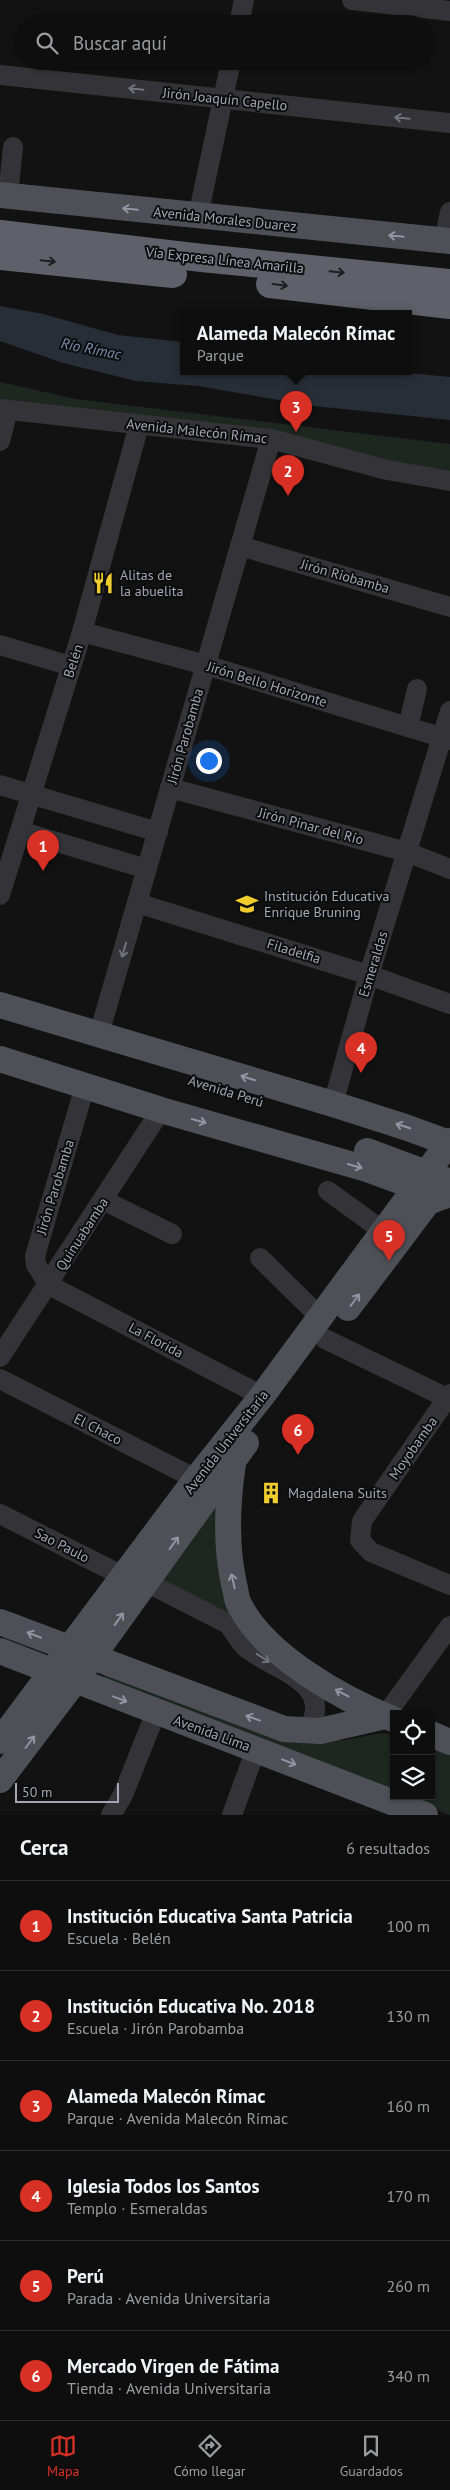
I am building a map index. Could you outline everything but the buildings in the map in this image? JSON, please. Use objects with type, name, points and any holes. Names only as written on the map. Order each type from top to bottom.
[{"type":"highway","name":"Vía Expresa Línea Amarilla","points":[[3,203],[448,249]]},
{"type":"highway","name":"Vía Expresa Línea Amarilla","points":[[0,234],[202,258],[450,284]]},
{"type":"highway","points":[[0,256],[450,305]]},
{"type":"main road","name":"Avenida Morales Duarez","points":[[3,203],[198,216],[448,249]]},
{"type":"main road","name":"Avenida Perú","points":[[0,1005],[405,1126],[449,1150]]},
{"type":"main road","name":"Avenida Perú","points":[[0,1022],[370,1143],[448,1193]]},
{"type":"main road","name":"Avenida Perú","points":[[0,1046],[370,1143],[401,1144],[449,1150]]},
{"type":"main road","points":[[0,1059],[161,1110],[367,1169],[416,1187]]},
{"type":"main road","name":"Avenida Universitaria","points":[[0,1780],[63,1677],[135,1579],[233,1460],[322,1328],[383,1231],[416,1187],[449,1150]]},
{"type":"main road","name":"Avenida Universitaria","points":[[135,1579],[196,1479],[262,1396],[428,1202],[448,1193]]},
{"type":"main road","points":[[233,1460],[228,1503],[229,1562],[239,1605],[253,1627],[271,1646],[321,1682],[389,1718]]},
{"type":"main road","name":"Avenida Lima","points":[[0,1622],[284,1729],[327,1730],[389,1718]]},
{"type":"main road","name":"Avenida Lima","points":[[0,1651],[63,1677],[256,1749],[424,1815]]},
{"type":"main road","name":"Avenida Universitaria","points":[[0,1740],[63,1677]]},
{"type":"main road","points":[[435,1736],[450,1742]]},
{"type":"street","points":[[241,15],[244,0]]},
{"type":"street","points":[[352,0],[450,11]]},
{"type":"street","points":[[198,216],[229,70]]},
{"type":"street","name":"Jirón Joaquín Capello","points":[[0,75],[450,123]]},
{"type":"street","points":[[3,203],[13,147]]},
{"type":"street","points":[[448,249],[450,212]]},
{"type":"street","points":[[0,441],[4,410]]},
{"type":"street","name":"Avenida Malecón Rímac","points":[[4,410],[271,439],[387,470],[450,481]]},
{"type":"street","name":"Belén","points":[[0,895],[82,632],[139,425]]},
{"type":"street","name":"Jirón Parobamba","points":[[99,1034],[271,439]]},
{"type":"street","name":"Jirón Riobamba","points":[[240,546],[450,607]]},
{"type":"street","name":"Jirón Bello Horizonte","points":[[82,632],[206,665],[446,738]]},
{"type":"street","points":[[0,645],[71,666]]},
{"type":"street","points":[[408,727],[417,689]]},
{"type":"street","name":"Esmeraldas","points":[[333,1104],[369,974],[407,852],[446,738],[450,711]]},
{"type":"street","points":[[0,784],[158,832]]},
{"type":"street","name":"Jirón Pinar del Río","points":[[170,788],[407,852],[450,869]]},
{"type":"street","points":[[20,831],[147,870]]},
{"type":"street","name":"Filadelfia","points":[[137,903],[369,974],[450,1004]]},
{"type":"street","name":"Jirón Parobamba","points":[[49,1285],[36,1265],[34,1256],[85,1086]]},
{"type":"street","name":"Quinuabamba","points":[[0,1357],[49,1285],[161,1110]]},
{"type":"street","points":[[328,1191],[383,1231]]},
{"type":"street","points":[[104,1200],[172,1234]]},
{"type":"street","points":[[260,1258],[322,1328],[449,1396]]},
{"type":"street","name":"La Florida","points":[[49,1285],[262,1396]]},
{"type":"street","name":"El Chaco","points":[[0,1379],[196,1479]]},
{"type":"street","name":"Moyobamba","points":[[449,1396],[362,1521],[360,1540],[371,1552],[450,1584]]},
{"type":"street","name":"Sao Paulo","points":[[0,1514],[135,1579]]},
{"type":"street","points":[[135,1579],[271,1646]]},
{"type":"street","points":[[229,1625],[244,1646],[309,1689],[316,1706],[316,1715],[308,1730]]},
{"type":"street","points":[[389,1718],[450,1626]]},
{"type":"street","points":[[112,1815],[123,1794],[156,1712]]},
{"type":"street","points":[[232,1815],[256,1749]]},
{"type":"shaded area","points":[[0,382],[76,399],[450,444],[450,476],[0,405]]},
{"type":"shaded area","points":[[218,1502],[240,1620],[158,1582]]},
{"type":"shaded area","points":[[106,1670],[301,1743],[345,1740],[381,1733],[390,1734],[390,1792],[102,1680]]},
{"type":"shaded area","points":[[435,1748],[450,1754],[450,1815],[411,1800],[435,1800]]},
{"type":"water","name":"Río Rímac","points":[[0,306],[43,314],[118,335],[180,342],[180,375],[412,375],[412,373],[450,377],[450,420],[314,406],[198,386],[136,381],[63,363],[0,341]]},
{"type":"place","name":"Alameda Malecón Rímac","points":[[296,432]]},
{"type":"place","name":"Institución Educativa No. 2018","points":[[288,496]]},
{"type":"place","name":"Alitas de la abuelita","points":[[103,583]]},
{"type":"place","name":"Institución Educativa Santa Patricia","points":[[43,871]]},
{"type":"place","name":"Institución Educativa Enrique Bruning","points":[[247,904]]},
{"type":"place","name":"Iglesia Todos los Santos","points":[[361,1073]]},
{"type":"place","name":"Perú","points":[[389,1261]]},
{"type":"place","name":"Mercado Virgen de Fátima","points":[[298,1455]]},
{"type":"place","name":"Magdalena Suits","points":[[271,1493]]}]
